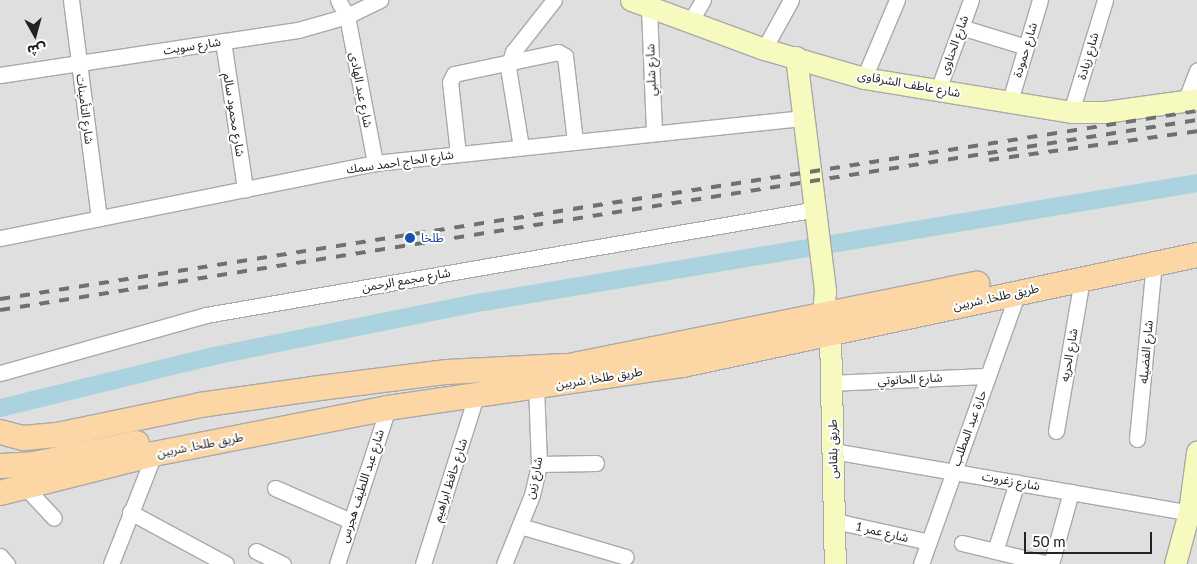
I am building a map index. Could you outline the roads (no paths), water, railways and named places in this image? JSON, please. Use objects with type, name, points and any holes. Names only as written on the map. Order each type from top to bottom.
[{"type":"main road","name":"طريق طلخا, شربين","points":[[826,324],[848,310],[1197,239]]},
{"type":"main road","name":"طريق طلخا, شربين","points":[[0,493],[154,454],[388,408],[536,387],[826,324],[1018,292],[1197,255]]},
{"type":"main road","name":"طريق طلخا, شربين","points":[[0,466],[34,464],[570,366],[681,355]]},
{"type":"main road","points":[[0,432],[23,438],[56,435],[200,405],[312,389],[447,372],[570,366]]},
{"type":"street","name":"شارع التأمينات","points":[[71,0],[98,218]]},
{"type":"street","name":"شارع عبد الهادى","points":[[338,0],[347,16],[375,163]]},
{"type":"street","name":"شارع سويت","points":[[0,75],[298,30],[347,16],[380,0]]},
{"type":"street","points":[[520,147],[508,76],[510,60],[554,0]]},
{"type":"street","points":[[689,24],[703,0]]},
{"type":"street","points":[[764,49],[790,0]]},
{"type":"street","points":[[864,78],[898,0]]},
{"type":"street","name":"شارع الحناوى","points":[[938,90],[971,0]]},
{"type":"street","name":"شارع حمودة","points":[[1010,101],[1040,0]]},
{"type":"street","name":"شارع زيادة","points":[[1071,112],[1105,0]]},
{"type":"street","name":"شارع عاطف الشرقاوى","points":[[640,4],[689,24],[764,49],[864,78],[1071,112],[1191,101]]},
{"type":"street","name":"شارع شلبي","points":[[640,4],[654,133]]},
{"type":"street","points":[[961,27],[1026,47]]},
{"type":"street","name":"شارع محمود سالم","points":[[222,41],[245,189]]},
{"type":"street","points":[[458,154],[452,78],[461,70],[510,60],[564,54],[575,141]]},
{"type":"street","points":[[803,59],[804,118],[821,213]]},
{"type":"street","points":[[803,59],[829,277],[848,310]]},
{"type":"street","points":[[1191,101],[1197,70]]},
{"type":"street","name":"شارع الحاج احمد سمك","points":[[0,238],[375,163],[804,118]]},
{"type":"street","name":"شارع مجمع الرحمن","points":[[0,373],[206,315],[821,213]]},
{"type":"street","name":"شارع الفضيله","points":[[1138,439],[1154,264]]},
{"type":"street","name":"طريق بلقاس","points":[[829,277],[826,324],[831,383],[835,564]]},
{"type":"street","name":"شارع الحريه","points":[[1056,431],[1082,279]]},
{"type":"street","name":"حارة عبد المطلب","points":[[922,564],[953,471],[1018,292]]},
{"type":"street","name":"شارع الحانوتي","points":[[831,383],[988,376]]},
{"type":"street","name":"شارع زين","points":[[504,564],[520,526],[539,464],[536,387]]},
{"type":"street","name":"شارع حافظ ابراهيم","points":[[423,564],[476,396]]},
{"type":"street","name":"شارع عبد اللطيف هجرس","points":[[337,564],[388,408]]},
{"type":"street","name":"شارع زغروت","points":[[833,451],[1193,513]]},
{"type":"street","points":[[1175,564],[1193,513],[1197,452]]},
{"type":"street","points":[[111,564],[154,454]]},
{"type":"street","points":[[539,464],[596,463]]},
{"type":"street","points":[[995,551],[1017,482]]},
{"type":"street","points":[[25,487],[54,518]]},
{"type":"street","points":[[275,488],[351,521]]},
{"type":"street","points":[[962,543],[1050,564],[1071,492]]},
{"type":"street","points":[[130,512],[226,564]]},
{"type":"street","name":"شارع عمر 1","points":[[835,521],[929,542]]},
{"type":"street","points":[[520,526],[626,557]]},
{"type":"street","points":[[256,551],[283,564]]},
{"type":"street","points":[[0,556],[7,564]]},
{"type":"waterway","points":[[0,408],[214,356],[483,302],[1197,183]]},
{"type":"railway","points":[[0,299],[1197,111]]},
{"type":"railway","points":[[0,310],[1197,120]]},
{"type":"railway","points":[[989,160],[1197,131]]},
{"type":"place","name":"طلخا","points":[[410,238]]}]
